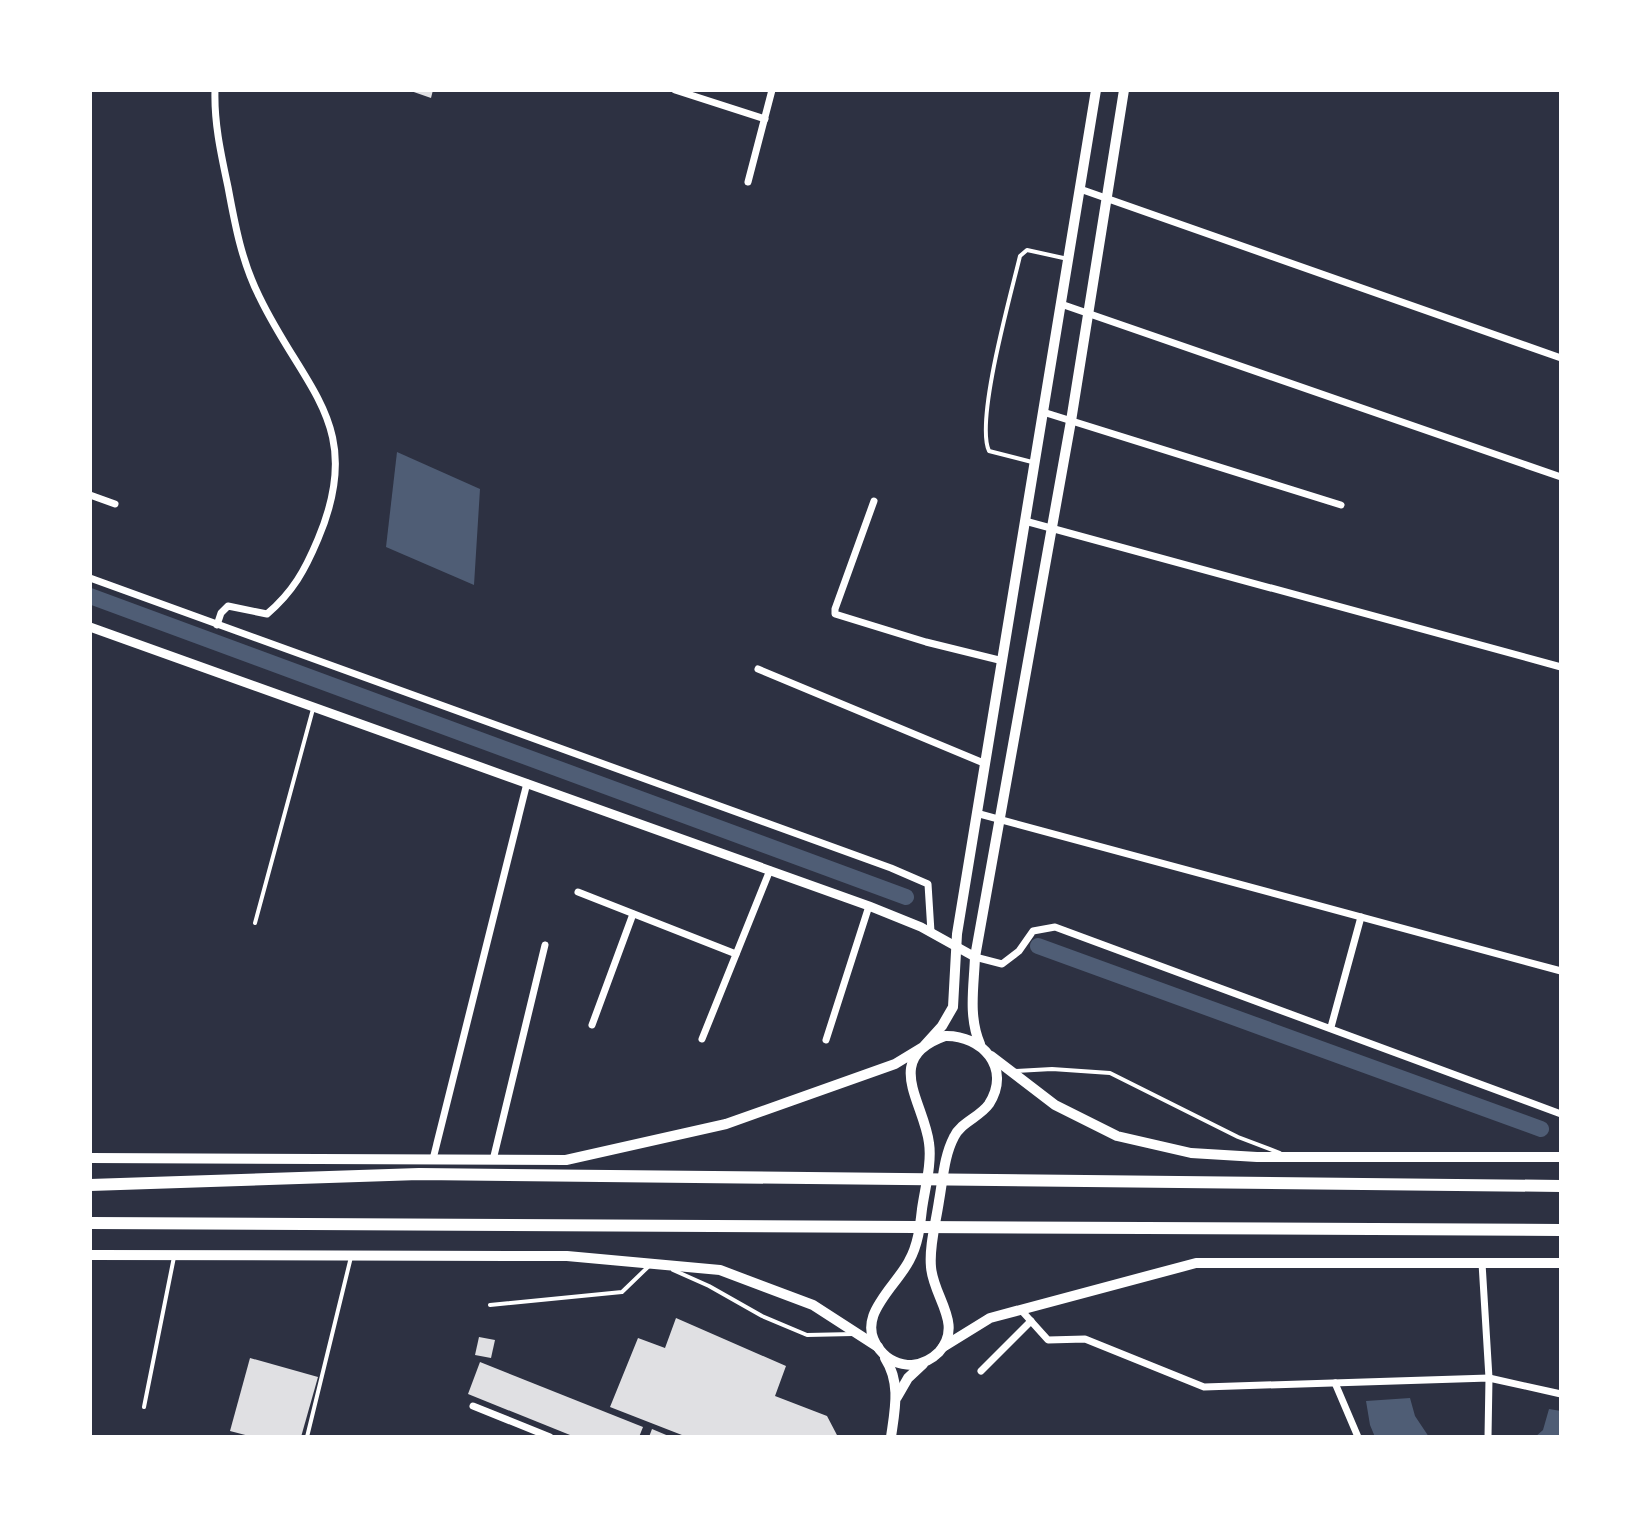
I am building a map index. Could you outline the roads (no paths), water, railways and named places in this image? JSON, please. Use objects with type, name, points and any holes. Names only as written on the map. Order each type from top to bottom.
[{"type":"highway","points":[[90,1185],[419,1174],[1561,1186]]},
{"type":"highway","points":[[90,1223],[1561,1230]]},
{"type":"main road","points":[[891,1437],[897,1397],[894,1377],[871,1328],[876,1307],[899,1279],[919,1237],[930,1147],[910,1079],[912,1064],[953,1007],[956,947],[976,813],[1096,90]]},
{"type":"main road","points":[[943,1347],[949,1325],[935,1289],[931,1266],[935,1226],[947,1153],[956,1133],[983,1111],[995,1089],[996,1074],[974,1030],[975,957],[1071,421],[1124,90]]},
{"type":"main road","points":[[90,1158],[566,1160],[726,1124],[895,1064],[945,1036],[958,1036],[983,1048],[1008,1071],[1055,1105],[1117,1136],[1191,1153],[1291,1157],[1561,1157]]},
{"type":"main road","points":[[90,1255],[567,1256],[720,1270],[813,1305],[901,1364],[926,1362]]},
{"type":"main road","points":[[897,1397],[908,1378],[943,1347],[990,1318],[1196,1263],[1561,1263]]},
{"type":"street","points":[[215,90],[214,115],[239,244],[259,298],[324,406],[333,438],[337,471],[329,513],[308,563],[287,598],[267,614],[228,606],[221,613],[217,625]]},
{"type":"street","points":[[675,90],[765,119]]},
{"type":"street","points":[[748,182],[772,90]]},
{"type":"street","points":[[1080,189],[1561,358]]},
{"type":"street","points":[[1061,304],[1561,477]]},
{"type":"street","points":[[1043,412],[1341,505]]},
{"type":"street","points":[[90,495],[115,504]]},
{"type":"street","points":[[874,501],[835,614],[926,642],[1003,661]]},
{"type":"street","points":[[1025,521],[1561,667]]},
{"type":"street","points":[[90,578],[891,868],[928,884],[931,932]]},
{"type":"street","points":[[90,627],[869,906],[931,932],[975,957],[1002,964],[1019,951],[1033,931],[1055,927],[1561,1114]]},
{"type":"street","points":[[758,669],[986,764]]},
{"type":"street","points":[[433,1159],[527,783]]},
{"type":"street","points":[[976,813],[1561,971]]},
{"type":"street","points":[[702,1039],[770,870]]},
{"type":"street","points":[[578,892],[736,954]]},
{"type":"street","points":[[826,1040],[869,906]]},
{"type":"street","points":[[592,1025],[633,914]]},
{"type":"street","points":[[1331,1027],[1361,917]]},
{"type":"street","points":[[493,1160],[545,945]]},
{"type":"street","points":[[1482,1263],[1489,1378],[1488,1437]]},
{"type":"street","points":[[1021,1310],[1048,1340],[1085,1339],[1204,1387],[1489,1378],[1561,1394]]},
{"type":"street","points":[[981,1371],[1031,1321]]},
{"type":"street","points":[[1335,1383],[1358,1437]]},
{"type":"street","points":[[473,1406],[550,1437]]},
{"type":"lane","points":[[1034,462],[989,451],[985,441],[987,404],[1020,256],[1027,250],[1068,259]]},
{"type":"lane","points":[[255,923],[313,707]]},
{"type":"lane","points":[[1008,1071],[1052,1069],[1110,1073],[1238,1137],[1291,1157]]},
{"type":"lane","points":[[144,1407],[174,1255]]},
{"type":"lane","points":[[307,1437],[352,1255]]},
{"type":"lane","points":[[490,1305],[622,1292],[656,1264],[709,1286],[762,1316],[807,1335],[859,1334]]},
{"type":"water","points":[[397,452],[480,489],[474,585],[386,547]]},
{"type":"water","points":[[1410,1398],[1415,1416],[1429,1437],[1375,1437],[1366,1401]]},
{"type":"water","points":[[1549,1409],[1561,1411],[1561,1437],[1535,1437],[1543,1430]]},
{"type":"waterway","points":[[90,596],[906,897]]},
{"type":"waterway","points":[[1038,946],[1541,1129]]}]
